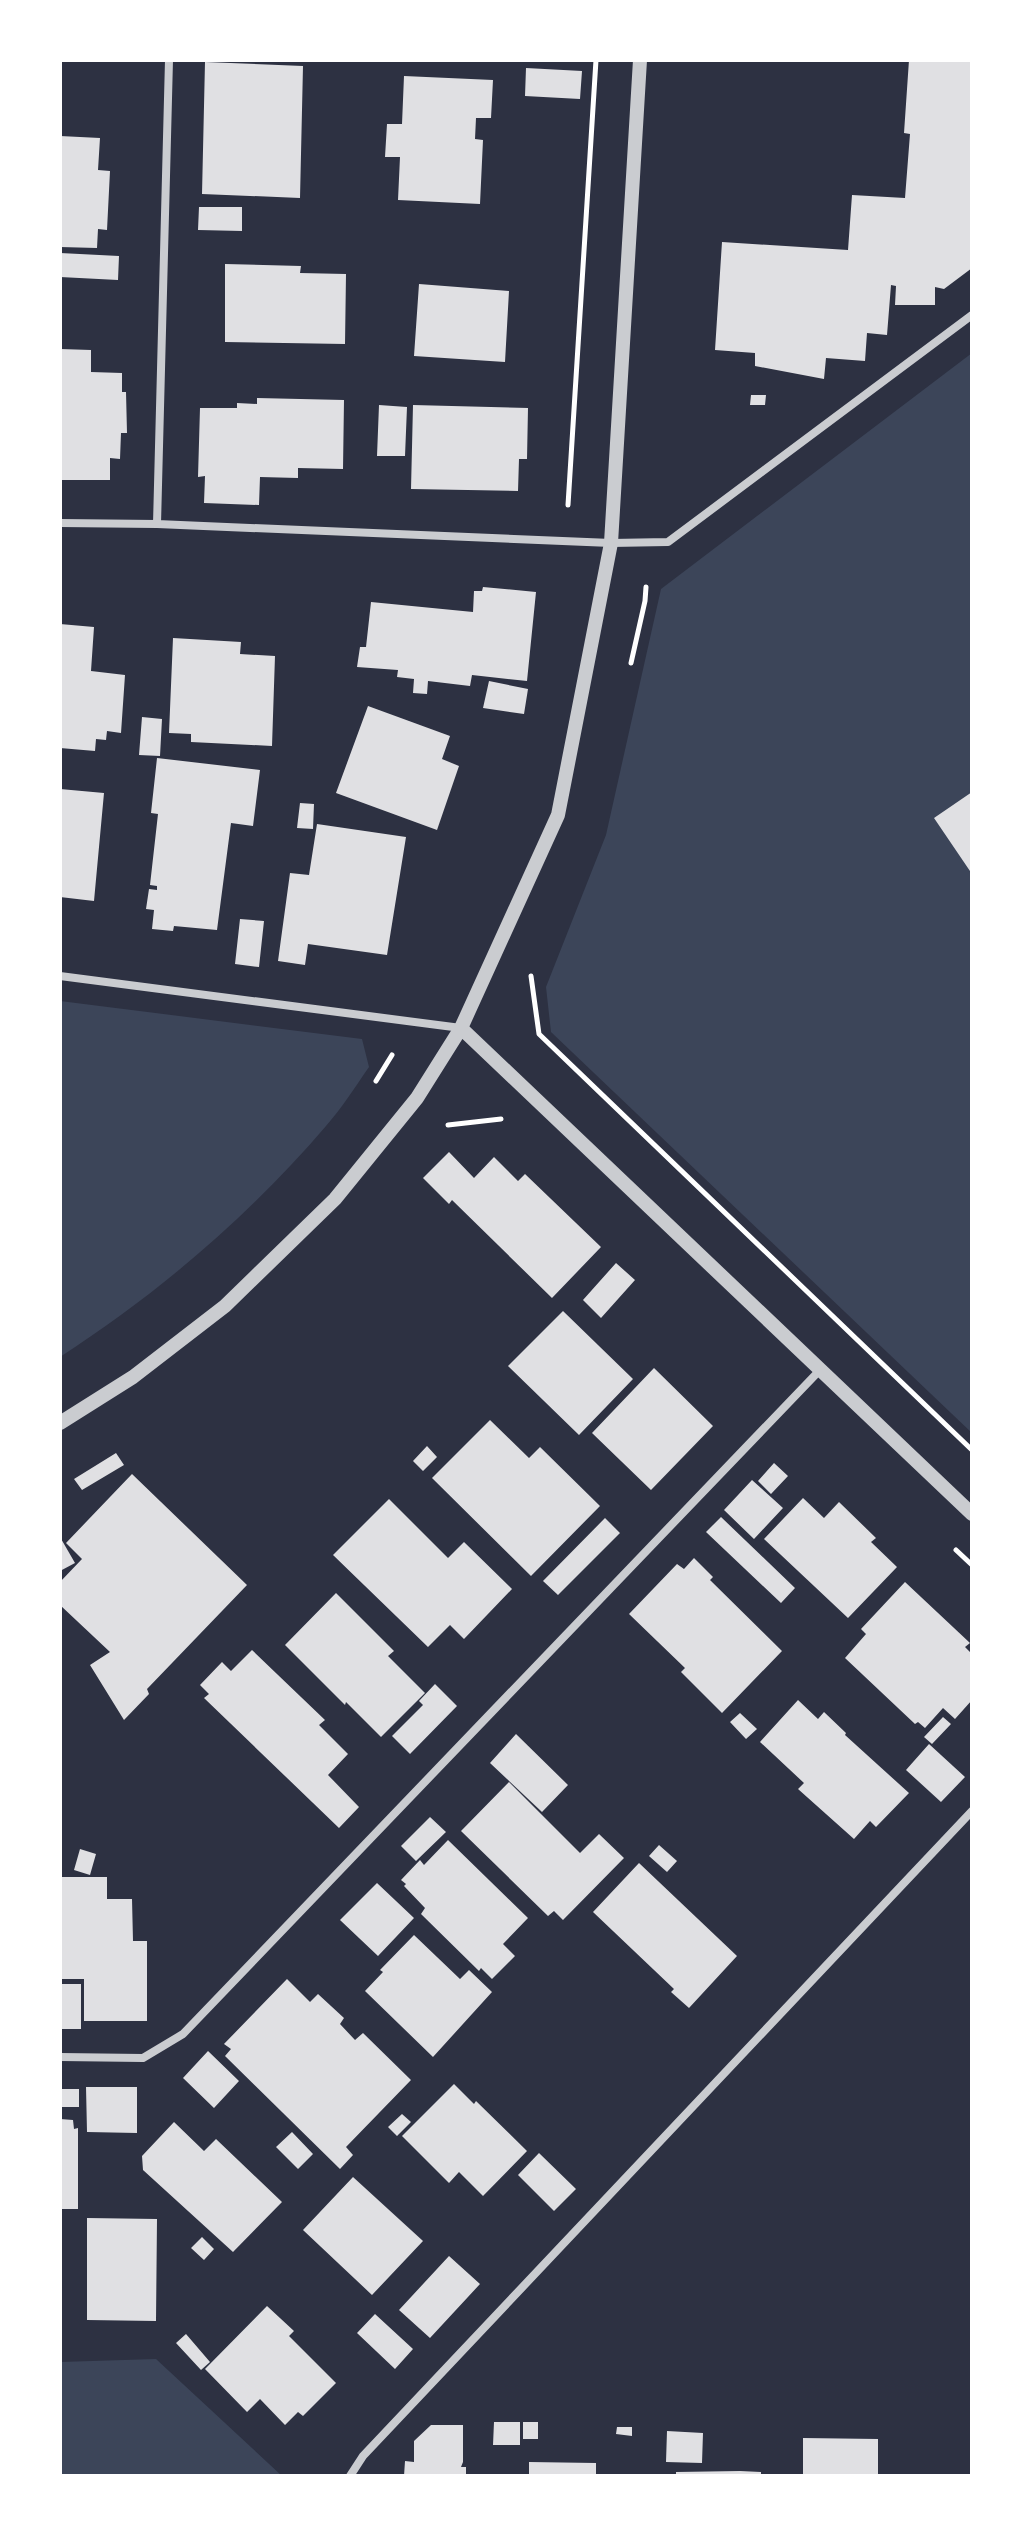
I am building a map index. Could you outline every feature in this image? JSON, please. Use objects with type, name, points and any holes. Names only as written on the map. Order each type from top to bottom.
[{"type":"street","points":[[157,524],[169,60]]},
{"type":"street","points":[[60,1423],[133,1377],[225,1306],[335,1199],[417,1098],[461,1028],[558,815],[611,543],[640,60]]},
{"type":"street","points":[[60,523],[157,524],[611,543],[668,542],[972,315]]},
{"type":"street","points":[[60,976],[461,1028],[972,1514]]},
{"type":"street","points":[[60,2057],[143,2058],[183,2034],[820,1370]]},
{"type":"street","points":[[350,2476],[363,2456],[972,1811]]},
{"type":"path","points":[[564,541],[596,60]]},
{"type":"path","points":[[628,677],[645,601],[648,542]]},
{"type":"path","points":[[536,964],[530,978],[539,1034],[972,1450]]},
{"type":"path","points":[[374,1084],[411,1021]]},
{"type":"path","points":[[447,1125],[501,1119]]},
{"type":"path","points":[[950,1544],[972,1565]]},
{"type":"shaded area","points":[[972,353],[972,1433],[551,1032],[546,987],[606,835],[661,589]]},
{"type":"shaded area","points":[[60,1001],[362,1039],[369,1067],[326,1126],[234,1222],[168,1279],[60,1357]]},
{"type":"shaded area","points":[[156,2359],[282,2476],[60,2476],[60,2362]]},
{"type":"building","points":[[909,60],[972,60],[972,268],[944,289],[935,287],[935,305],[895,305],[896,286],[891,285],[887,335],[867,333],[865,361],[826,358],[824,379],[755,366],[755,353],[715,350],[722,242],[848,250],[852,195],[905,198],[910,134],[904,133]]},
{"type":"building","points":[[205,62],[303,66],[300,198],[202,194]]},
{"type":"building","points":[[526,68],[582,71],[580,99],[525,96]]},
{"type":"building","points":[[404,76],[493,80],[491,118],[476,118],[475,139],[483,140],[480,204],[398,200],[400,157],[385,157],[387,124],[402,124]]},
{"type":"building","points":[[60,136],[100,138],[98,170],[110,171],[107,230],[98,229],[97,248],[60,247]]},
{"type":"building","points":[[199,207],[242,207],[242,231],[198,230]]},
{"type":"building","points":[[60,253],[119,256],[118,280],[60,277]]},
{"type":"building","points":[[225,264],[301,266],[300,273],[346,274],[345,344],[225,342]]},
{"type":"building","points":[[419,284],[509,291],[505,362],[414,356]]},
{"type":"building","points":[[60,349],[91,350],[91,372],[122,373],[122,392],[126,392],[127,433],[121,433],[120,459],[110,458],[110,480],[61,480]]},
{"type":"building","points":[[751,395],[766,395],[765,405],[750,405]]},
{"type":"building","points":[[257,398],[344,400],[343,469],[298,468],[298,478],[260,477],[259,505],[204,503],[205,476],[198,477],[200,408],[237,408],[237,403],[257,404]]},
{"type":"building","points":[[379,405],[407,407],[405,456],[377,456]]},
{"type":"building","points":[[413,405],[528,408],[527,459],[519,459],[518,491],[411,489]]},
{"type":"building","points":[[483,587],[536,592],[527,681],[472,675],[470,686],[428,681],[427,694],[413,693],[414,679],[397,677],[398,670],[357,667],[360,647],[366,647],[371,602],[473,612],[474,591],[482,591]]},
{"type":"building","points":[[60,624],[94,627],[91,671],[125,675],[121,733],[107,731],[106,740],[96,739],[95,751],[60,748]]},
{"type":"building","points":[[173,638],[241,642],[240,654],[275,656],[272,746],[191,742],[191,734],[169,733]]},
{"type":"building","points":[[489,681],[528,689],[524,714],[483,708]]},
{"type":"building","points":[[368,706],[450,736],[442,759],[459,766],[437,830],[336,793]]},
{"type":"building","points":[[142,717],[162,719],[160,756],[139,755]]},
{"type":"building","points":[[157,758],[260,770],[253,826],[231,823],[217,930],[174,926],[173,931],[152,929],[154,910],[146,909],[149,889],[157,890],[157,886],[150,885],[158,814],[151,813]]},
{"type":"building","points":[[60,789],[104,793],[94,901],[60,897]]},
{"type":"building","points":[[972,792],[972,874],[934,818]]},
{"type":"building","points":[[300,803],[314,804],[313,829],[297,828]]},
{"type":"building","points":[[317,824],[406,837],[387,955],[308,944],[305,965],[278,961],[290,873],[309,875]]},
{"type":"building","points":[[240,919],[264,921],[259,967],[235,964]]},
{"type":"building","points":[[449,1152],[474,1178],[494,1157],[518,1181],[525,1174],[601,1247],[552,1298],[452,1200],[449,1204],[423,1178]]},
{"type":"building","points":[[616,1263],[635,1280],[601,1318],[583,1300]]},
{"type":"building","points":[[563,1311],[633,1379],[579,1435],[508,1366]]},
{"type":"building","points":[[654,1368],[713,1426],[651,1490],[592,1433]]},
{"type":"building","points":[[490,1420],[529,1458],[540,1447],[600,1506],[531,1576],[432,1478]]},
{"type":"building","points":[[427,1446],[437,1457],[423,1471],[413,1461]]},
{"type":"building","points":[[116,1453],[124,1465],[82,1490],[74,1479]]},
{"type":"building","points":[[774,1463],[788,1476],[771,1494],[758,1481]]},
{"type":"building","points":[[132,1474],[247,1585],[147,1689],[149,1694],[124,1720],[90,1665],[110,1652],[60,1605],[60,1582],[82,1559],[66,1543]]},
{"type":"building","points":[[752,1480],[783,1508],[754,1539],[724,1510]]},
{"type":"building","points":[[803,1498],[824,1518],[839,1502],[876,1538],[871,1542],[897,1567],[848,1618],[764,1539]]},
{"type":"building","points":[[389,1499],[448,1558],[464,1542],[512,1589],[464,1639],[450,1625],[428,1647],[333,1555]]},
{"type":"building","points":[[721,1517],[795,1588],[781,1603],[706,1532]]},
{"type":"building","points":[[605,1518],[620,1533],[558,1595],[543,1581]]},
{"type":"building","points":[[60,1537],[75,1563],[60,1571]]},
{"type":"building","points":[[694,1558],[713,1577],[710,1580],[782,1651],[722,1713],[681,1672],[685,1668],[629,1614],[677,1564],[684,1569]]},
{"type":"building","points":[[905,1582],[970,1643],[965,1647],[972,1654],[972,1700],[955,1719],[943,1708],[925,1728],[918,1722],[915,1724],[845,1658],[866,1634],[861,1629]]},
{"type":"building","points":[[336,1593],[394,1651],[388,1656],[425,1693],[381,1737],[285,1645]]},
{"type":"building","points":[[252,1650],[325,1720],[319,1725],[348,1754],[328,1775],[359,1807],[339,1828],[204,1698],[209,1694],[200,1685],[222,1662],[231,1671]]},
{"type":"building","points":[[435,1684],[457,1706],[410,1754],[392,1736],[423,1705],[419,1701]]},
{"type":"building","points":[[798,1700],[818,1719],[824,1712],[909,1793],[876,1827],[870,1821],[854,1839],[798,1789],[804,1783],[760,1742]]},
{"type":"building","points":[[740,1713],[757,1729],[746,1739],[730,1722]]},
{"type":"building","points":[[943,1717],[951,1724],[932,1744],[924,1737]]},
{"type":"building","points":[[516,1734],[568,1785],[542,1812],[490,1763]]},
{"type":"building","points":[[929,1744],[965,1777],[941,1802],[906,1770]]},
{"type":"building","points":[[509,1782],[580,1853],[599,1834],[624,1858],[563,1920],[554,1911],[548,1916],[461,1831]]},
{"type":"building","points":[[430,1817],[446,1832],[416,1861],[401,1846]]},
{"type":"building","points":[[448,1840],[528,1918],[503,1944],[515,1956],[492,1979],[481,1968],[479,1971],[421,1914],[425,1908],[401,1880],[420,1860],[424,1865]]},
{"type":"building","points":[[659,1845],[677,1861],[667,1872],[649,1856]]},
{"type":"building","points":[[80,1849],[96,1854],[90,1875],[74,1870]]},
{"type":"building","points":[[639,1863],[737,1956],[689,2008],[671,1992],[674,1989],[593,1912]]},
{"type":"building","points":[[60,1877],[107,1877],[107,1899],[132,1899],[133,1941],[147,1941],[147,2021],[84,2021],[84,1979],[61,1979]]},
{"type":"building","points":[[377,1883],[414,1918],[378,1956],[340,1920]]},
{"type":"building","points":[[414,1935],[460,1979],[469,1970],[492,1992],[433,2057],[365,1991],[383,1972],[380,1970]]},
{"type":"building","points":[[287,1979],[310,2002],[318,1994],[344,2018],[340,2024],[355,2040],[363,2033],[411,2080],[346,2147],[353,2155],[340,2169],[225,2056],[231,2049],[224,2044]]},
{"type":"building","points":[[60,1984],[81,1984],[81,2029],[60,2029]]},
{"type":"building","points":[[208,2051],[239,2081],[214,2108],[183,2078]]},
{"type":"building","points":[[454,2084],[527,2151],[483,2196],[459,2172],[449,2183],[402,2136]]},
{"type":"building","points":[[86,2087],[137,2087],[137,2133],[87,2132]]},
{"type":"building","points":[[60,2089],[79,2089],[79,2107],[60,2107]]},
{"type":"building","points":[[402,2114],[411,2122],[397,2136],[388,2127]]},
{"type":"building","points":[[60,2119],[73,2120],[74,2129],[78,2128],[78,2209],[60,2209]]},
{"type":"building","points":[[174,2122],[204,2151],[216,2139],[282,2202],[233,2252],[143,2170],[142,2156]]},
{"type":"building","points":[[292,2132],[313,2154],[298,2169],[276,2147]]},
{"type":"building","points":[[539,2153],[576,2189],[554,2211],[518,2175]]},
{"type":"building","points":[[353,2177],[423,2241],[372,2295],[303,2230]]},
{"type":"building","points":[[87,2218],[157,2219],[156,2321],[87,2320]]},
{"type":"building","points":[[202,2237],[214,2249],[204,2260],[191,2248]]},
{"type":"building","points":[[449,2256],[480,2284],[430,2338],[399,2310]]},
{"type":"building","points":[[267,2306],[294,2331],[289,2336],[336,2383],[303,2416],[298,2412],[285,2425],[260,2399],[247,2412],[205,2369]]},
{"type":"building","points":[[375,2314],[413,2349],[395,2369],[357,2333]]},
{"type":"building","points":[[186,2334],[210,2362],[201,2370],[176,2343]]},
{"type":"building","points":[[494,2422],[520,2422],[520,2445],[493,2445]]},
{"type":"building","points":[[523,2422],[538,2422],[538,2439],[523,2439]]},
{"type":"building","points":[[431,2425],[463,2425],[461,2467],[466,2467],[466,2476],[404,2476],[405,2461],[414,2462],[414,2441]]},
{"type":"building","points":[[617,2427],[632,2427],[632,2436],[616,2434]]},
{"type":"building","points":[[667,2431],[703,2433],[702,2463],[666,2462]]},
{"type":"building","points":[[803,2438],[878,2439],[878,2476],[803,2476]]},
{"type":"building","points":[[529,2462],[596,2463],[596,2476],[529,2476]]},
{"type":"building","points":[[676,2472],[761,2472],[761,2476],[676,2476]]}]
